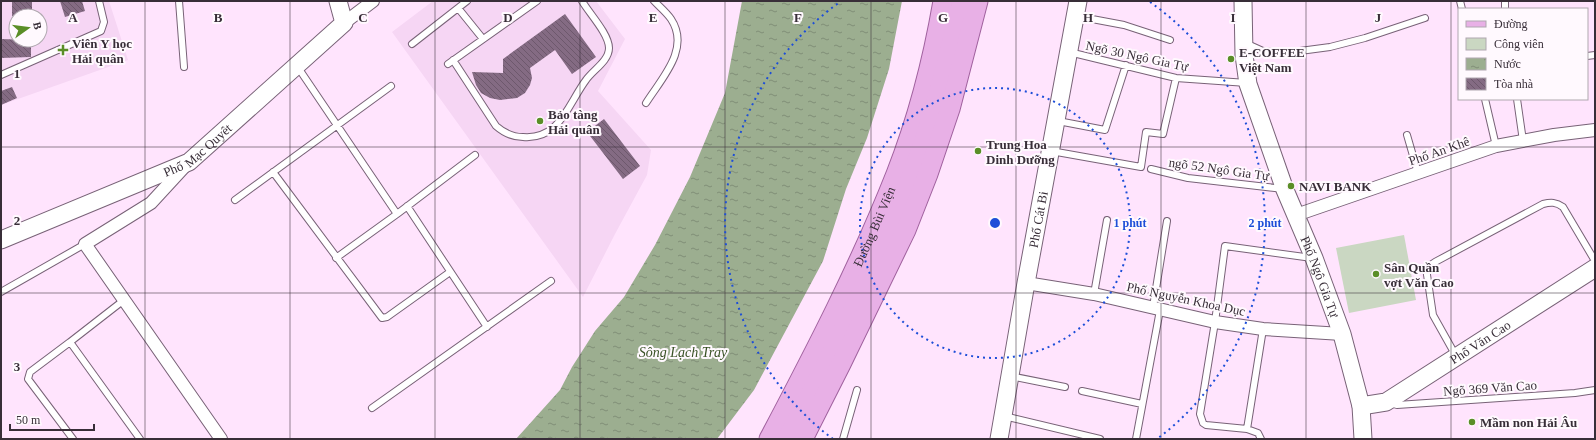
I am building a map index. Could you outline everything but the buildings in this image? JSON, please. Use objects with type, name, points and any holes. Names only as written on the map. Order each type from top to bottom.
[{"type":"main road","name":"Đường Bùi Viện","points":[[769,439],[815,351],[860,257],[897,172],[920,103],[937,35],[943,1]]},
{"type":"main road","name":"Đường Bùi Viện","points":[[803,439],[906,230],[928,174],[943,106],[962,1]]},
{"type":"main road","name":"Đường Bùi Viện","points":[[787,439],[883,243],[910,178],[943,106],[978,1]]},
{"type":"street","points":[[338,1],[344,23],[373,1]]},
{"type":"street","name":"Phố Ngô Gia Tự","points":[[1243,1],[1244,42],[1248,84],[1285,190],[1314,258],[1342,334],[1361,406],[1362,439]]},
{"type":"street","name":"Phố Cát Bi","points":[[999,439],[1050,150],[1077,8]]},
{"type":"street","name":"Phố Mạc Quyêt","points":[[1,240],[189,162],[344,23]]},
{"type":"street","name":"Phố An Khê","points":[[1296,215],[1496,146],[1554,135],[1595,130]]},
{"type":"street","points":[[189,162],[151,203],[85,244],[221,439]]},
{"type":"street","name":"Phố Văn Cao","points":[[1361,406],[1386,402],[1595,268]]},
{"type":"street","name":"Phố Nguyễn Khoa Dục","points":[[1026,283],[1094,294],[1215,322],[1263,329],[1342,334]]},
{"type":"lane","points":[[1,75],[101,31],[104,22],[99,1]]},
{"type":"lane","points":[[184,67],[179,2],[187,1]]},
{"type":"lane","points":[[412,44],[467,1]]},
{"type":"lane","points":[[524,1],[529,7]]},
{"type":"lane","points":[[537,1],[451,62],[496,126],[504,133],[517,137],[530,138],[543,135],[556,126],[569,108],[576,93],[587,78],[604,60],[608,52],[607,38],[582,1]]},
{"type":"lane","points":[[646,103],[675,58],[678,42],[676,30],[671,19],[654,1]]},
{"type":"lane","points":[[458,8],[483,39]]},
{"type":"lane","points":[[1077,8],[1170,40]]},
{"type":"lane","points":[[1244,42],[1265,52],[1300,51],[1322,48],[1366,38],[1424,18]]},
{"type":"lane","name":"Ngõ 30 Ngô Gia Tự","points":[[1069,52],[1176,78],[1248,84]]},
{"type":"lane","points":[[1056,120],[1105,130],[1126,65]]},
{"type":"lane","points":[[297,66],[397,214]]},
{"type":"lane","points":[[1050,150],[1141,167],[1146,132],[1163,134],[1176,78]]},
{"type":"lane","points":[[235,200],[391,86]]},
{"type":"lane","points":[[1485,100],[1496,146]]},
{"type":"lane","points":[[1517,100],[1523,141]]},
{"type":"lane","points":[[1407,135],[1418,173]]},
{"type":"lane","points":[[336,258],[475,155]]},
{"type":"lane","name":"ngõ 52 Ngô Gia Tự","points":[[1151,169],[1188,178],[1285,190]]},
{"type":"lane","points":[[273,172],[382,318],[387,317],[450,272]]},
{"type":"lane","points":[[1456,356],[1433,315],[1426,268],[1543,204],[1551,202],[1558,203],[1563,206],[1595,261]]},
{"type":"lane","points":[[407,206],[487,327]]},
{"type":"lane","points":[[1094,294],[1107,220]]},
{"type":"lane","points":[[1136,439],[1156,309],[1167,221]]},
{"type":"lane","points":[[1,292],[85,244]]},
{"type":"lane","points":[[1261,439],[1258,433],[1247,429],[1212,426],[1203,423],[1201,420],[1200,414],[1215,322],[1225,246],[1314,258]]},
{"type":"lane","points":[[372,408],[551,281]]},
{"type":"lane","points":[[73,439],[28,379],[30,372],[124,300]]},
{"type":"lane","points":[[1247,429],[1263,329]]},
{"type":"lane","points":[[70,342],[140,439]]},
{"type":"lane","points":[[1010,376],[1065,387]]},
{"type":"lane","points":[[843,439],[857,390]]},
{"type":"lane","name":"Ngõ 369 Văn Cao","points":[[1386,402],[1397,405],[1575,393],[1595,390]]},
{"type":"lane","points":[[1082,391],[1142,404]]},
{"type":"lane","points":[[1004,416],[1096,439]]},
{"type":"shaded area","name":"Viên Y học Hải quân","points":[[1,1],[109,1],[128,60],[1,105]]},
{"type":"shaded area","name":"Bảo tàng Hải quân","points":[[433,1],[596,1],[625,39],[598,91],[651,150],[647,175],[583,297],[392,32]]},
{"type":"green space","name":"Sân Quần vợt Văn Cao","points":[[1404,235],[1416,300],[1349,313],[1336,248]]},
{"type":"water","name":"Sông Lạch Tray","points":[[742,1],[902,1],[889,69],[867,138],[846,189],[823,261],[754,390],[717,439],[516,439],[560,390],[572,367],[595,331],[624,297],[655,245],[690,177],[725,93]]},
{"type":"place","name":"Viên Y học Hải quân","points":[[63,50]]},
{"type":"place","name":"E-COFFEE Việt Nam","points":[[1231,59]]},
{"type":"place","name":"Bảo tàng Hải quân","points":[[540,121]]},
{"type":"place","name":"Trung Hoa Dinh Dưỡng","points":[[978,151]]},
{"type":"place","name":"NAVI BANK","points":[[1291,186]]},
{"type":"place","name":"Sân Quần vợt Văn Cao","points":[[1376,274]]},
{"type":"place","name":"Mầm non Hải Âu","points":[[1472,422]]}]
